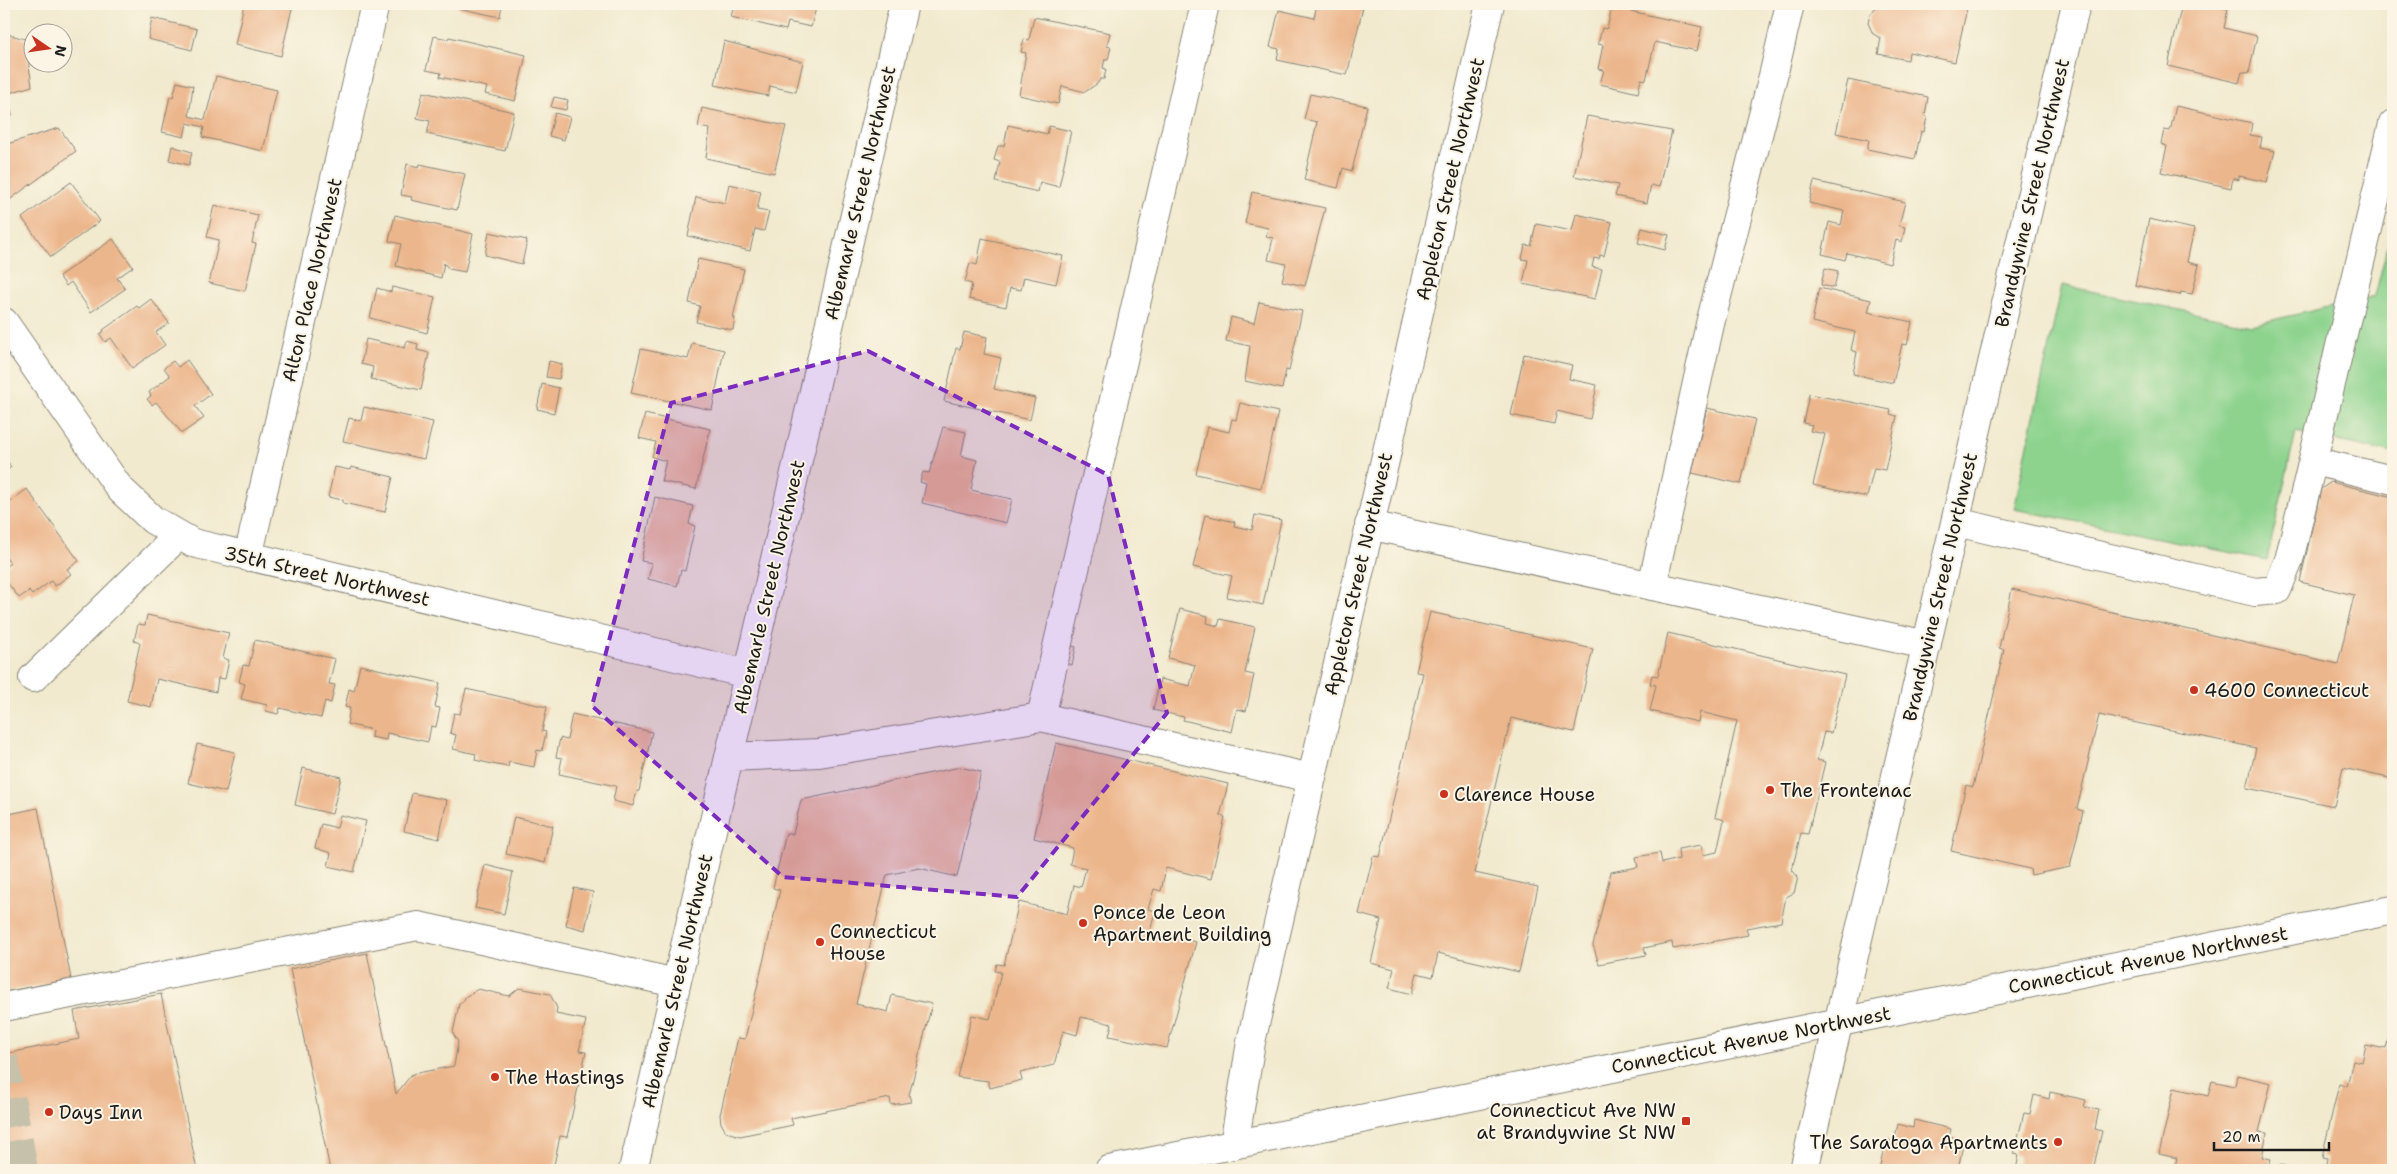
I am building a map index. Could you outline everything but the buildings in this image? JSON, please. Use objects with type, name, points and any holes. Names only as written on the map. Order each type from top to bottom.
[{"type":"street","name":"Alton Place Northwest","points":[[248,557],[375,4]]},
{"type":"street","name":"Albemarle Street Northwest","points":[[633,1170],[904,4]]},
{"type":"street","points":[[1041,717],[1205,4]]},
{"type":"street","name":"Appleton Street Northwest","points":[[1234,1145],[1252,1042],[1311,778],[1490,4]]},
{"type":"street","points":[[1652,586],[1710,324],[1790,4]]},
{"type":"street","name":"Brandywine Street Northwest","points":[[1804,1170],[2076,4]]},
{"type":"street","points":[[1956,522],[2255,592],[2277,590],[2289,560],[2393,124]]},
{"type":"street","name":"35th Street Northwest","points":[[4,322],[120,489],[153,520],[178,536],[207,548],[748,674]]},
{"type":"street","points":[[2313,461],[2393,480]]},
{"type":"street","points":[[1370,525],[1926,645]]},
{"type":"street","points":[[33,678],[178,536]]},
{"type":"street","points":[[729,757],[819,754],[1041,717],[1311,778]]},
{"type":"street","name":"Connecticut Avenue Northwest","points":[[1109,1170],[2393,910]]},
{"type":"street","points":[[4,1007],[418,926],[676,983]]},
{"type":"highlighted area","points":[[868,351],[1108,475],[1167,713],[1017,897],[783,877],[592,706],[671,403]]},
{"type":"green space","points":[[2388,244],[2393,246],[2393,453],[2296,432],[2267,560],[2014,509],[2062,285],[2251,325],[2375,296]]},
{"type":"tunnel","points":[[4,1057],[24,1170]]},
{"type":"place","name":"4600 Connecticut","points":[[2194,690]]},
{"type":"place","name":"The Frontenac","points":[[1770,790]]},
{"type":"place","name":"Clarence House","points":[[1444,794]]},
{"type":"place","name":"Ponce de Leon Apartment Building","points":[[1083,923]]},
{"type":"place","name":"Connecticut House","points":[[820,942]]},
{"type":"place","name":"The Hastings","points":[[495,1077]]},
{"type":"place","name":"Days Inn","points":[[49,1112]]},
{"type":"place","name":"Connecticut Ave NW at Brandywine St NW","points":[[1686,1121]]},
{"type":"place","name":"The Saratoga Apartments","points":[[2058,1142]]}]
